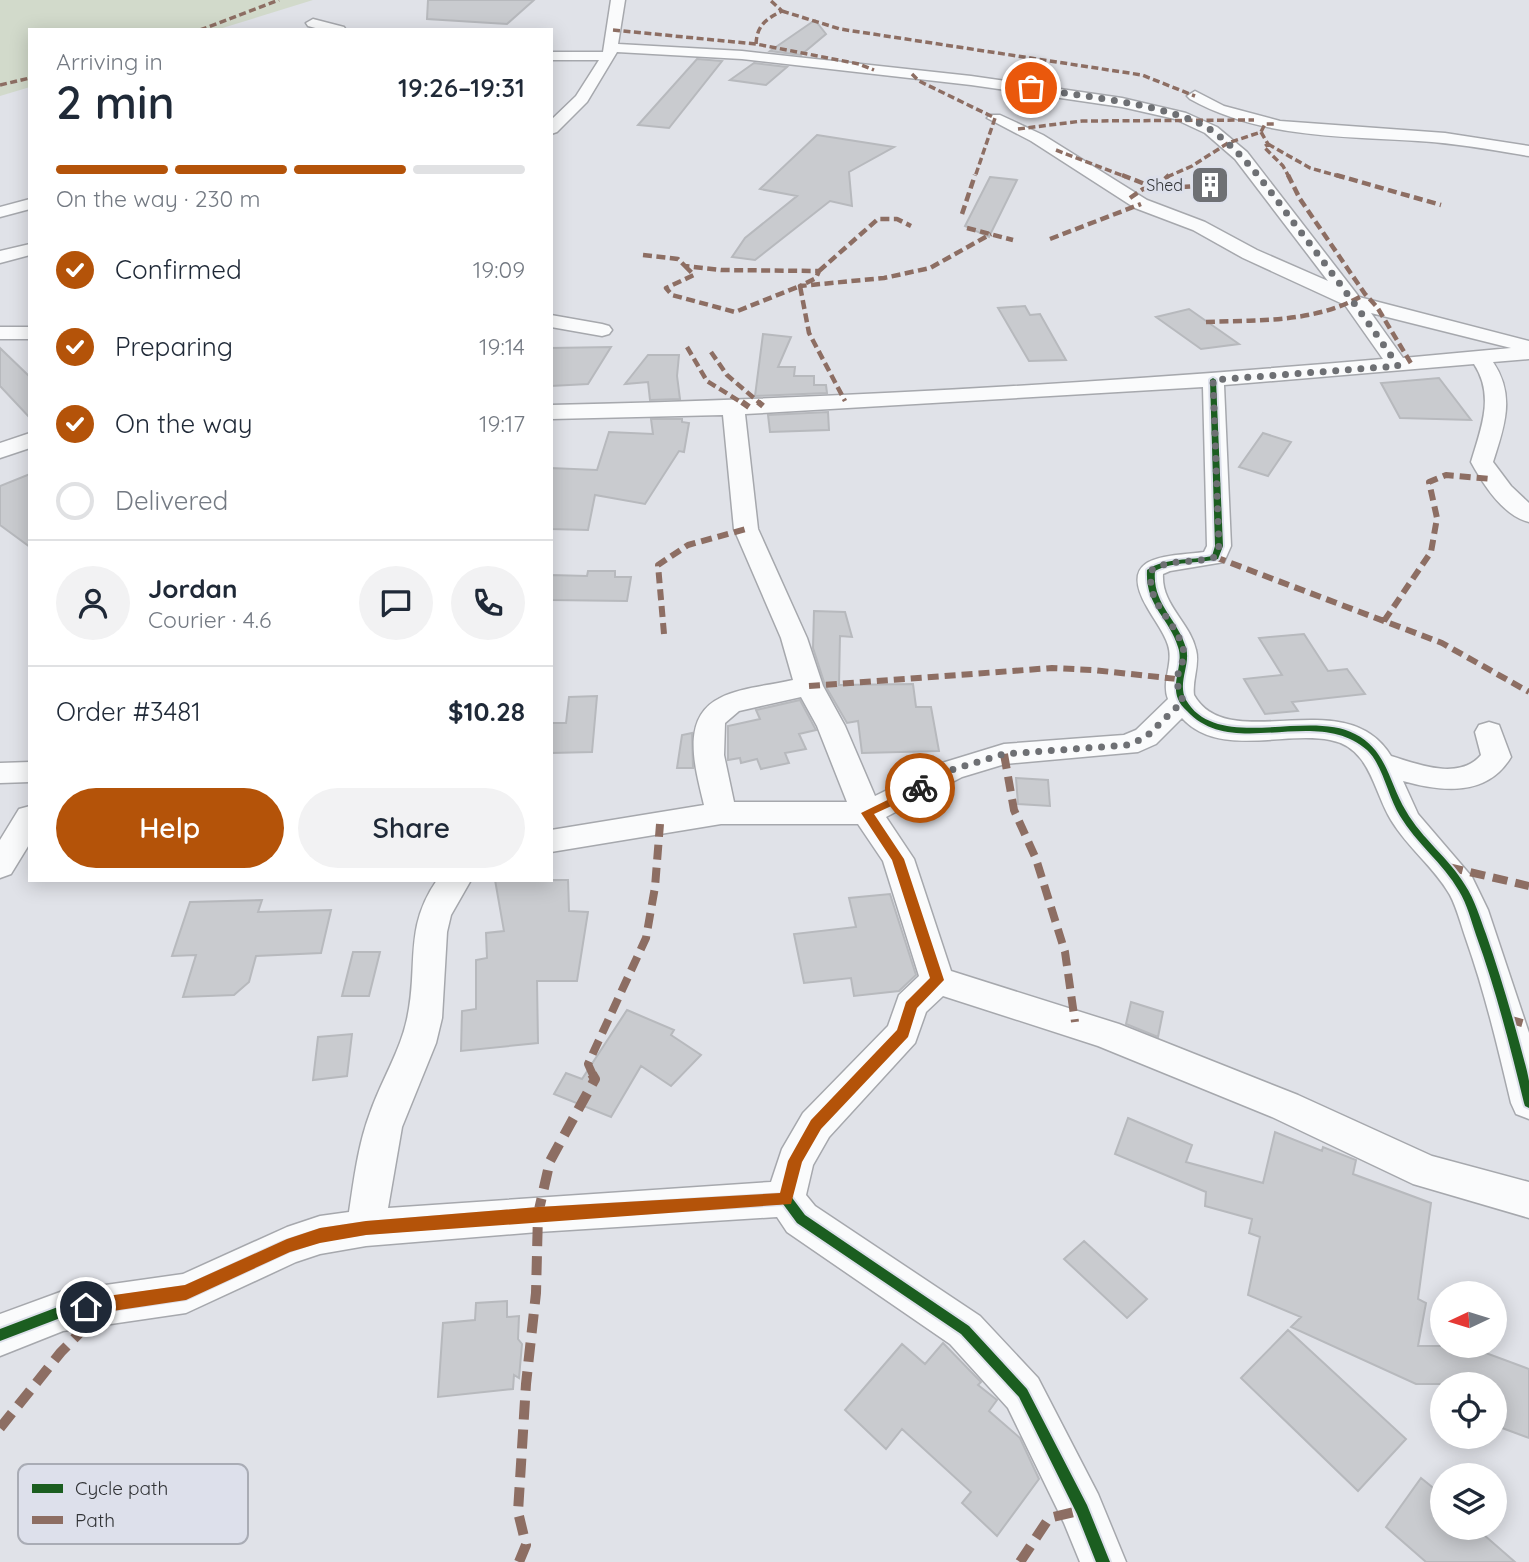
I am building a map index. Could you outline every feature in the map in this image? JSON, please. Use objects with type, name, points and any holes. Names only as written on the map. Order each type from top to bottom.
[{"type":"street","points":[[557,117],[582,99],[610,52],[618,0]]},
{"type":"street","points":[[313,23],[332,28]]},
{"type":"street","points":[[553,56],[675,48],[734,52],[1094,98],[1194,120],[1228,143],[1266,187],[1354,302],[1398,366]]},
{"type":"street","points":[[1195,96],[1205,103],[1254,120],[1291,127],[1445,138],[1529,151]]},
{"type":"street","points":[[995,118],[1037,138],[1108,186],[1141,204],[1199,226],[1250,254],[1354,302],[1524,348]]},
{"type":"street","points":[[0,212],[28,205]]},
{"type":"street","points":[[0,257],[28,250]]},
{"type":"street","points":[[553,321],[603,330]]},
{"type":"street","points":[[0,333],[28,333]]},
{"type":"street","points":[[553,412],[733,408],[1213,380],[1481,359],[1524,348]]},
{"type":"street","points":[[1481,359],[1495,379],[1499,401],[1482,462],[1492,479],[1529,515]]},
{"type":"street","points":[[1213,380],[1219,546],[1215,557],[1206,560],[1160,564],[1152,570],[1149,583],[1153,597],[1170,621],[1182,648],[1184,666],[1177,680],[1183,701],[1194,714],[1212,725],[1238,731],[1309,728],[1333,730],[1358,739],[1371,749],[1401,811],[1418,836],[1462,887],[1493,964],[1529,1103]]},
{"type":"street","points":[[733,408],[746,529],[794,638],[809,686],[842,751],[867,813],[898,859],[937,980]]},
{"type":"street","points":[[0,451],[28,441]]},
{"type":"street","points":[[721,814],[708,756],[711,719],[730,704],[809,686]]},
{"type":"street","points":[[553,841],[721,814],[867,813],[951,770],[1004,754],[1128,745],[1146,737],[1183,701]]},
{"type":"street","points":[[1380,764],[1430,776],[1458,779],[1476,776],[1490,768],[1496,757],[1489,732]]},
{"type":"street","points":[[0,773],[28,772]]},
{"type":"street","points":[[0,866],[28,820]]},
{"type":"street","points":[[366,1228],[376,1157],[388,1113],[413,1059],[426,1016],[432,920],[453,882]]},
{"type":"street","points":[[786,1199],[795,1161],[816,1125],[903,1033],[911,1005],[937,980]]},
{"type":"street","points":[[937,980],[1107,1034],[1285,1107],[1426,1172],[1529,1200]]},
{"type":"street","points":[[0,1335],[63,1311],[186,1293],[287,1246],[320,1236],[366,1228],[538,1214],[786,1199]]},
{"type":"street","points":[[786,1199],[802,1219],[964,1329],[1023,1393],[1082,1510],[1103,1562]]},
{"type":"green space","points":[[0,0],[313,0],[222,28],[28,28],[28,88],[0,96]]},
{"type":"building","points":[[428,0],[534,0],[507,24],[427,19]]},
{"type":"building","points":[[815,20],[826,34],[801,55],[770,51]]},
{"type":"building","points":[[697,59],[722,61],[669,128],[638,125]]},
{"type":"building","points":[[754,63],[787,67],[766,85],[730,80]]},
{"type":"building","points":[[817,135],[894,147],[849,172],[852,206],[830,201],[755,260],[732,257],[745,238],[797,196],[760,189]]},
{"type":"building","points":[[990,177],[1017,180],[989,237],[965,226]]},
{"type":"building","points":[[1025,306],[1030,315],[1040,314],[1066,360],[1029,361],[998,308]]},
{"type":"building","points":[[1189,309],[1239,344],[1201,349],[1156,317]]},
{"type":"building","points":[[763,334],[791,337],[778,367],[795,367],[794,376],[814,376],[814,385],[826,385],[827,393],[755,396]]},
{"type":"building","points":[[611,347],[588,384],[553,386],[553,348]]},
{"type":"building","points":[[0,348],[28,375],[28,416],[0,386]]},
{"type":"building","points":[[648,355],[679,355],[677,376],[680,399],[650,400],[648,382],[625,384]]},
{"type":"building","points":[[1439,378],[1471,420],[1400,418],[1381,383]]},
{"type":"building","points":[[828,412],[829,430],[770,432],[768,415]]},
{"type":"building","points":[[651,419],[682,419],[682,422],[689,423],[684,452],[679,451],[645,504],[595,495],[588,530],[553,529],[553,468],[597,470],[609,432],[653,434]]},
{"type":"building","points":[[1263,433],[1291,442],[1268,476],[1239,467]]},
{"type":"building","points":[[28,475],[28,546],[0,525],[0,486]]},
{"type":"building","points":[[588,571],[615,571],[615,577],[631,577],[627,601],[553,600],[553,575],[587,576]]},
{"type":"building","points":[[814,611],[845,612],[852,637],[840,636],[839,685],[913,684],[916,707],[931,707],[939,751],[862,753],[858,721],[847,723],[825,685],[813,648]]},
{"type":"building","points":[[1304,634],[1328,671],[1347,669],[1365,694],[1292,702],[1298,711],[1265,714],[1244,679],[1282,675],[1259,638]]},
{"type":"building","points":[[597,696],[592,752],[553,753],[553,723],[566,723],[569,697]]},
{"type":"building","points":[[800,700],[816,730],[799,734],[806,749],[785,753],[789,763],[761,769],[757,759],[741,763],[740,758],[728,760],[728,726],[760,719],[756,710]]},
{"type":"building","points":[[692,733],[693,768],[677,768],[682,735]]},
{"type":"building","points":[[1016,778],[1048,780],[1050,806],[1018,804]]},
{"type":"building","points":[[568,880],[569,911],[588,912],[577,981],[537,981],[538,1043],[461,1051],[462,1011],[476,1009],[476,960],[487,958],[486,933],[504,931],[495,882]]},
{"type":"building","points":[[890,894],[916,975],[899,991],[854,996],[851,978],[804,983],[794,934],[856,927],[849,898]]},
{"type":"building","points":[[262,900],[258,912],[331,910],[321,953],[256,956],[249,982],[234,995],[183,997],[196,955],[172,956],[190,902]]},
{"type":"building","points":[[353,952],[380,952],[369,996],[342,996]]},
{"type":"building","points":[[1131,1002],[1163,1012],[1158,1037],[1126,1024]]},
{"type":"building","points":[[627,1010],[674,1030],[671,1035],[701,1055],[671,1086],[641,1066],[611,1117],[554,1094],[566,1073],[582,1079]]},
{"type":"building","points":[[352,1034],[347,1076],[313,1080],[318,1037]]},
{"type":"building","points":[[1128,1118],[1192,1145],[1186,1162],[1263,1183],[1275,1132],[1322,1151],[1323,1147],[1356,1160],[1353,1174],[1431,1203],[1418,1299],[1426,1303],[1418,1346],[1430,1346],[1430,1358],[1499,1358],[1529,1369],[1529,1438],[1507,1430],[1507,1372],[1430,1372],[1430,1384],[1416,1384],[1291,1327],[1301,1317],[1248,1295],[1260,1237],[1249,1233],[1252,1219],[1205,1206],[1206,1192],[1115,1154]]},
{"type":"building","points":[[1084,1241],[1147,1299],[1127,1318],[1064,1259]]},
{"type":"building","points":[[507,1301],[507,1317],[519,1316],[518,1339],[522,1344],[519,1378],[514,1375],[513,1389],[438,1397],[443,1323],[475,1320],[476,1303]]},
{"type":"building","points":[[1288,1330],[1406,1439],[1358,1491],[1241,1378]]},
{"type":"building","points":[[943,1343],[981,1382],[978,1385],[997,1400],[989,1411],[1020,1438],[1039,1479],[997,1536],[962,1503],[971,1492],[902,1429],[886,1449],[845,1410],[902,1344],[925,1364]]},
{"type":"building","points":[[1421,1478],[1430,1485],[1430,1540],[1490,1540],[1515,1562],[1426,1562],[1386,1527]]},
{"type":"marked path","points":[[205,28],[279,0]]},
{"type":"marked path","points":[[756,44],[757,30],[768,18],[782,11],[770,0]]},
{"type":"marked path","points":[[782,11],[840,29],[1142,75],[1195,96]]},
{"type":"marked path","points":[[613,30],[756,44],[859,64],[874,70]]},
{"type":"marked path","points":[[912,74],[919,81],[995,118],[962,214]]},
{"type":"marked path","points":[[0,85],[28,78]]},
{"type":"marked path","points":[[1018,129],[1082,121],[1254,120]]},
{"type":"marked path","points":[[1155,188],[1171,173],[1192,166],[1228,143],[1261,132],[1265,124],[1274,124]]},
{"type":"marked path","points":[[1261,132],[1268,144],[1264,147],[1283,166],[1300,199],[1365,294],[1377,307],[1412,365]]},
{"type":"marked path","points":[[1268,144],[1310,168],[1441,205]]},
{"type":"marked path","points":[[1056,150],[1155,188]]},
{"type":"marked path","points":[[1130,198],[1143,189],[1202,186]]},
{"type":"marked path","points":[[1050,239],[1141,204]]},
{"type":"marked path","points":[[819,271],[878,219],[897,219],[911,226]]},
{"type":"marked path","points":[[967,228],[1013,240]]},
{"type":"marked path","points":[[643,255],[678,259],[685,266],[721,270],[819,271],[816,278],[800,286],[884,278],[930,268],[991,234]]},
{"type":"marked path","points":[[685,266],[694,275],[666,288],[672,295],[735,312],[800,286],[805,319],[814,347],[845,401]]},
{"type":"marked path","points":[[1206,322],[1267,320],[1310,315],[1331,310],[1365,294]]},
{"type":"marked path","points":[[687,347],[707,381],[749,407]]},
{"type":"marked path","points":[[711,352],[727,375],[763,406]]},
{"type":"marked path","points":[[1384,621],[1431,552],[1437,518],[1429,482],[1446,475],[1492,479]]},
{"type":"marked path","points":[[664,634],[658,565],[688,545],[746,529]]},
{"type":"marked path","points":[[1215,557],[1442,643],[1529,692]]},
{"type":"marked path","points":[[809,686],[1052,668],[1177,679]]},
{"type":"marked path","points":[[1004,754],[1014,810],[1036,859],[1065,952],[1075,1022]]},
{"type":"marked path","points":[[519,1562],[526,1545],[518,1512],[526,1384],[536,1293],[538,1214],[550,1161],[595,1079],[588,1064],[646,938],[655,887],[660,824]]},
{"type":"marked path","points":[[1448,867],[1529,886]]},
{"type":"marked path","points":[[1508,1019],[1529,1025]]},
{"type":"marked path","points":[[0,1428],[61,1352],[106,1306]]},
{"type":"marked path","points":[[1020,1562],[1049,1518],[1082,1510]]},
{"type":"cycle path","points":[[1213,380],[1219,546],[1215,557],[1174,562],[1151,570],[1152,591],[1178,636],[1184,653],[1179,688],[1183,702],[1199,719],[1221,728],[1328,729],[1351,735],[1371,749],[1407,821],[1454,876],[1467,897],[1502,997],[1529,1103]]},
{"type":"cycle path","points":[[0,1335],[63,1311],[186,1293],[287,1246],[320,1235],[366,1228],[538,1214],[786,1199],[801,1219],[965,1330],[1023,1393],[1082,1510],[1103,1562]]},
{"type":"way so far","points":[[920,788],[951,770],[1004,754],[1128,745],[1146,737],[1169,711],[1183,701],[1177,680],[1184,666],[1182,648],[1170,621],[1153,597],[1149,583],[1152,570],[1160,564],[1206,560],[1215,557],[1219,546],[1213,380],[1398,366],[1354,302],[1266,187],[1228,143],[1212,130],[1194,120],[1149,109],[1031,88]]},
{"type":"place","name":"Shed","points":[[1210,185]]},
{"type":"route","points":[[86,1307],[186,1293],[287,1246],[320,1236],[366,1228],[538,1214],[786,1199],[795,1161],[816,1125],[903,1033],[911,1005],[937,980],[898,859],[867,813],[920,788]]}]
